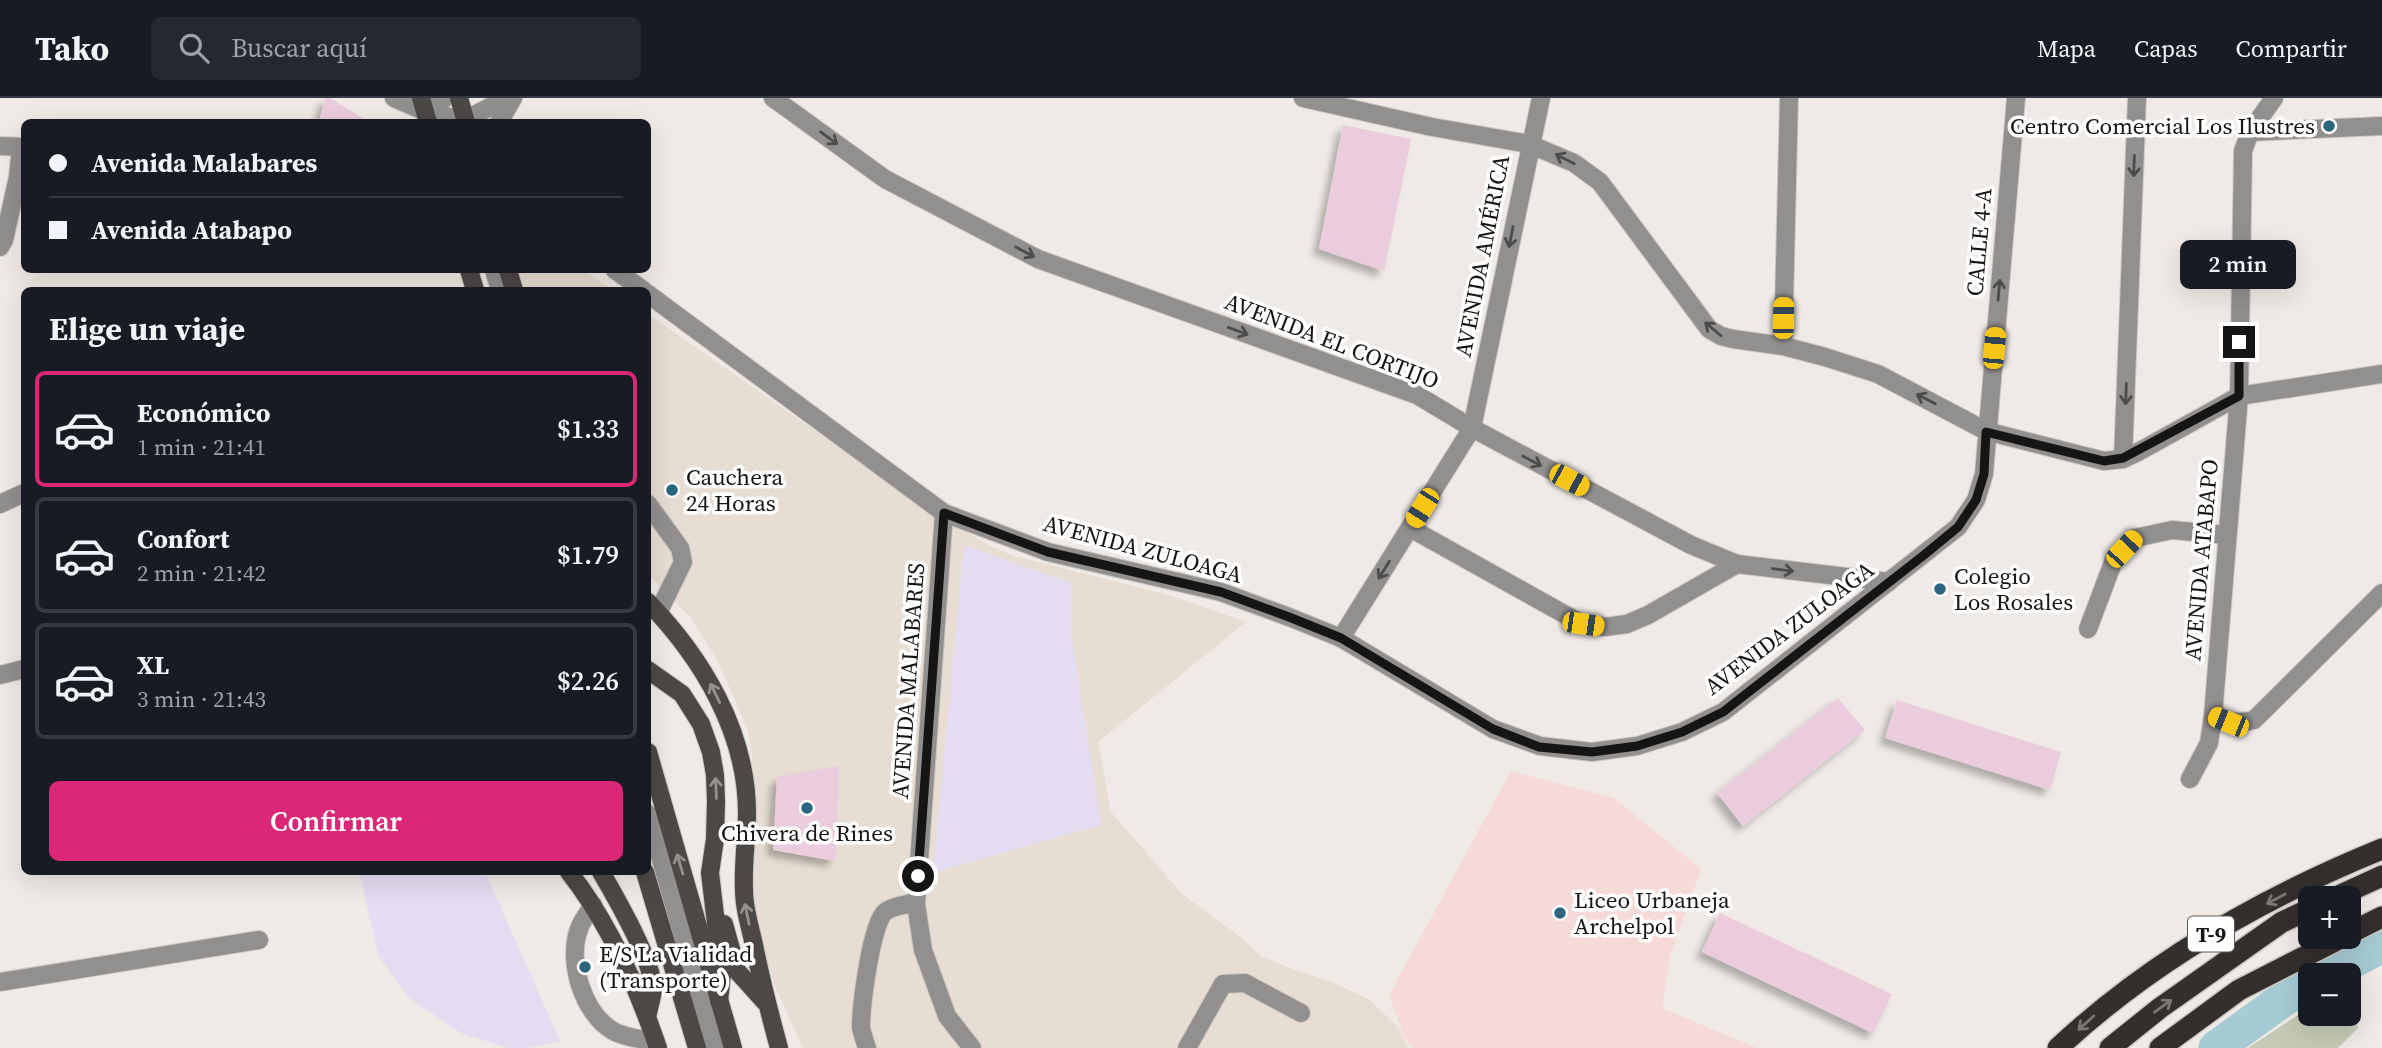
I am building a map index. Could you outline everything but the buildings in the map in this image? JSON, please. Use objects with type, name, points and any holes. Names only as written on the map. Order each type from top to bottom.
[{"type":"highway","name":"T-9","points":[[2058,1048],[2091,1017],[2200,940],[2320,874],[2382,849]]},
{"type":"highway","points":[[2360,886],[2382,876]]},
{"type":"highway","points":[[2110,1048],[2160,1008],[2271,929],[2298,915]]},
{"type":"highway","points":[[2361,928],[2382,917]]},
{"type":"highway","points":[[2160,1048],[2239,990],[2320,949]]},
{"type":"main road","points":[[459,119],[460,98]]},
{"type":"main road","points":[[653,608],[679,637],[706,676],[724,711],[739,754],[747,811],[743,868],[745,903],[779,1048]]},
{"type":"main road","points":[[651,672],[682,694],[701,724],[711,752],[716,801],[715,839],[710,873],[722,974],[719,1000]]},
{"type":"main road","points":[[651,762],[733,1048]]},
{"type":"main road","points":[[710,873],[737,971],[767,1005]]},
{"type":"main road","points":[[571,875],[593,905],[611,937],[657,1045]]},
{"type":"main road","points":[[603,875],[646,960],[653,987],[647,1017]]},
{"type":"main road","points":[[646,875],[697,1048]]},
{"type":"main road","points":[[626,918],[658,945],[682,997]]},
{"type":"street","points":[[394,98],[452,119]]},
{"type":"street","points":[[425,111],[446,98],[458,119]]},
{"type":"street","points":[[463,119],[508,98]]},
{"type":"street","points":[[501,119],[513,98]]},
{"type":"street","name":"AVENIDA EL CORTIJO","points":[[773,98],[885,179],[1038,259],[1418,395],[1472,429],[1691,545],[1737,564],[1889,582]]},
{"type":"street","points":[[1303,98],[1432,127],[1530,144],[1574,163],[1600,182],[1709,329],[1733,340],[1783,346],[1878,374],[1986,432],[2104,461],[2123,458],[2239,396],[2382,374]]},
{"type":"street","name":"AVENIDA AMÉRICA","points":[[1341,638],[1472,429],[1541,98]]},
{"type":"street","points":[[1783,346],[1789,98]]},
{"type":"street","name":"CALLE 4-A","points":[[1986,432],[2016,98]]},
{"type":"street","points":[[2123,458],[2137,98]]},
{"type":"street","name":"AVENIDA ATABAPO","points":[[2190,779],[2209,743],[2213,716],[2239,396],[2243,151],[2250,132],[2274,98]]},
{"type":"street","points":[[2250,132],[2382,126]]},
{"type":"street","points":[[0,146],[21,147]]},
{"type":"street","points":[[0,247],[4,240],[21,159]]},
{"type":"street","name":"AVENIDA ZULOAGA","points":[[619,273],[638,287]]},
{"type":"street","name":"AVENIDA ZULOAGA","points":[[651,296],[944,513],[1048,552],[1221,592],[1341,638],[1493,729],[1539,747],[1592,752],[1637,746],[1682,732],[1723,712],[1958,527],[1976,500],[1984,474],[1986,432]]},
{"type":"street","points":[[0,504],[21,494]]},
{"type":"street","points":[[651,508],[680,548],[683,562],[653,608]]},
{"type":"street","name":"AVENIDA MALABARES","points":[[944,513],[916,904],[923,950],[947,1016],[972,1048]]},
{"type":"street","points":[[1410,528],[1583,624],[1605,627],[1627,624],[1648,615],[1737,564]]},
{"type":"street","points":[[2088,629],[2114,560],[2135,538],[2172,530],[2227,535]]},
{"type":"street","points":[[2213,716],[2228,722],[2254,720],[2382,593]]},
{"type":"street","points":[[0,675],[21,669]]},
{"type":"street","points":[[651,824],[715,1048]]},
{"type":"street","points":[[867,1048],[861,1029],[877,923],[886,911],[911,903],[916,904]]},
{"type":"street","points":[[593,905],[579,929],[575,956],[582,991],[596,1018],[615,1032],[657,1045]]},
{"type":"street","points":[[0,982],[259,940]]},
{"type":"street","points":[[1187,1048],[1223,984],[1245,984],[1301,1013]]},
{"type":"shaded area","points":[[512,273],[588,273],[609,287],[517,287]]},
{"type":"shaded area","points":[[651,316],[920,504],[988,545],[1014,556],[1172,596],[1246,622],[1098,742],[1111,812],[1182,894],[1239,936],[1261,956],[1332,982],[1370,1000],[1399,1028],[1408,1048],[803,1048],[774,984],[749,891],[754,855],[754,796],[748,731],[719,663],[691,618],[651,577]]},
{"type":"shaded area","points":[[964,545],[1071,583],[1071,632],[1101,825],[933,873]]},
{"type":"shaded area","name":"Liceo Urbaneja Archelpol","points":[[1511,771],[1614,798],[1701,869],[1670,956],[1662,1008],[1757,1048],[1413,1048],[1405,1039],[1389,995]]},
{"type":"shaded area","points":[[360,875],[486,875],[560,1041],[528,1048],[508,1048],[461,1033],[409,998],[379,957]]},
{"type":"green space","points":[[2298,1015],[2298,1026],[2359,1027],[2338,1048],[2248,1048]]},
{"type":"waterway","points":[[2349,963],[2382,945]]},
{"type":"waterway","points":[[2216,1048],[2298,991]]},
{"type":"place","name":"Centro Comercial Los Ilustres","points":[[2329,126]]},
{"type":"place","name":"Cauchera 24 Horas","points":[[672,490]]},
{"type":"place","name":"Colegio Los Rosales","points":[[1940,589]]},
{"type":"place","name":"Chivera de Rines","points":[[807,808]]},
{"type":"place","name":"Liceo Urbaneja Archelpol","points":[[1560,913]]},
{"type":"place","name":"E/S La Vialidad (Transporte)","points":[[585,967]]},
{"type":"route","points":[[918,876],[944,513],[1048,552],[1221,592],[1289,617],[1341,638],[1493,729],[1539,747],[1592,752],[1637,746],[1682,732],[1723,712],[1924,555],[1958,527],[1976,500],[1984,474],[1986,432],[2104,461],[2123,458],[2239,396],[2239,342]]}]
